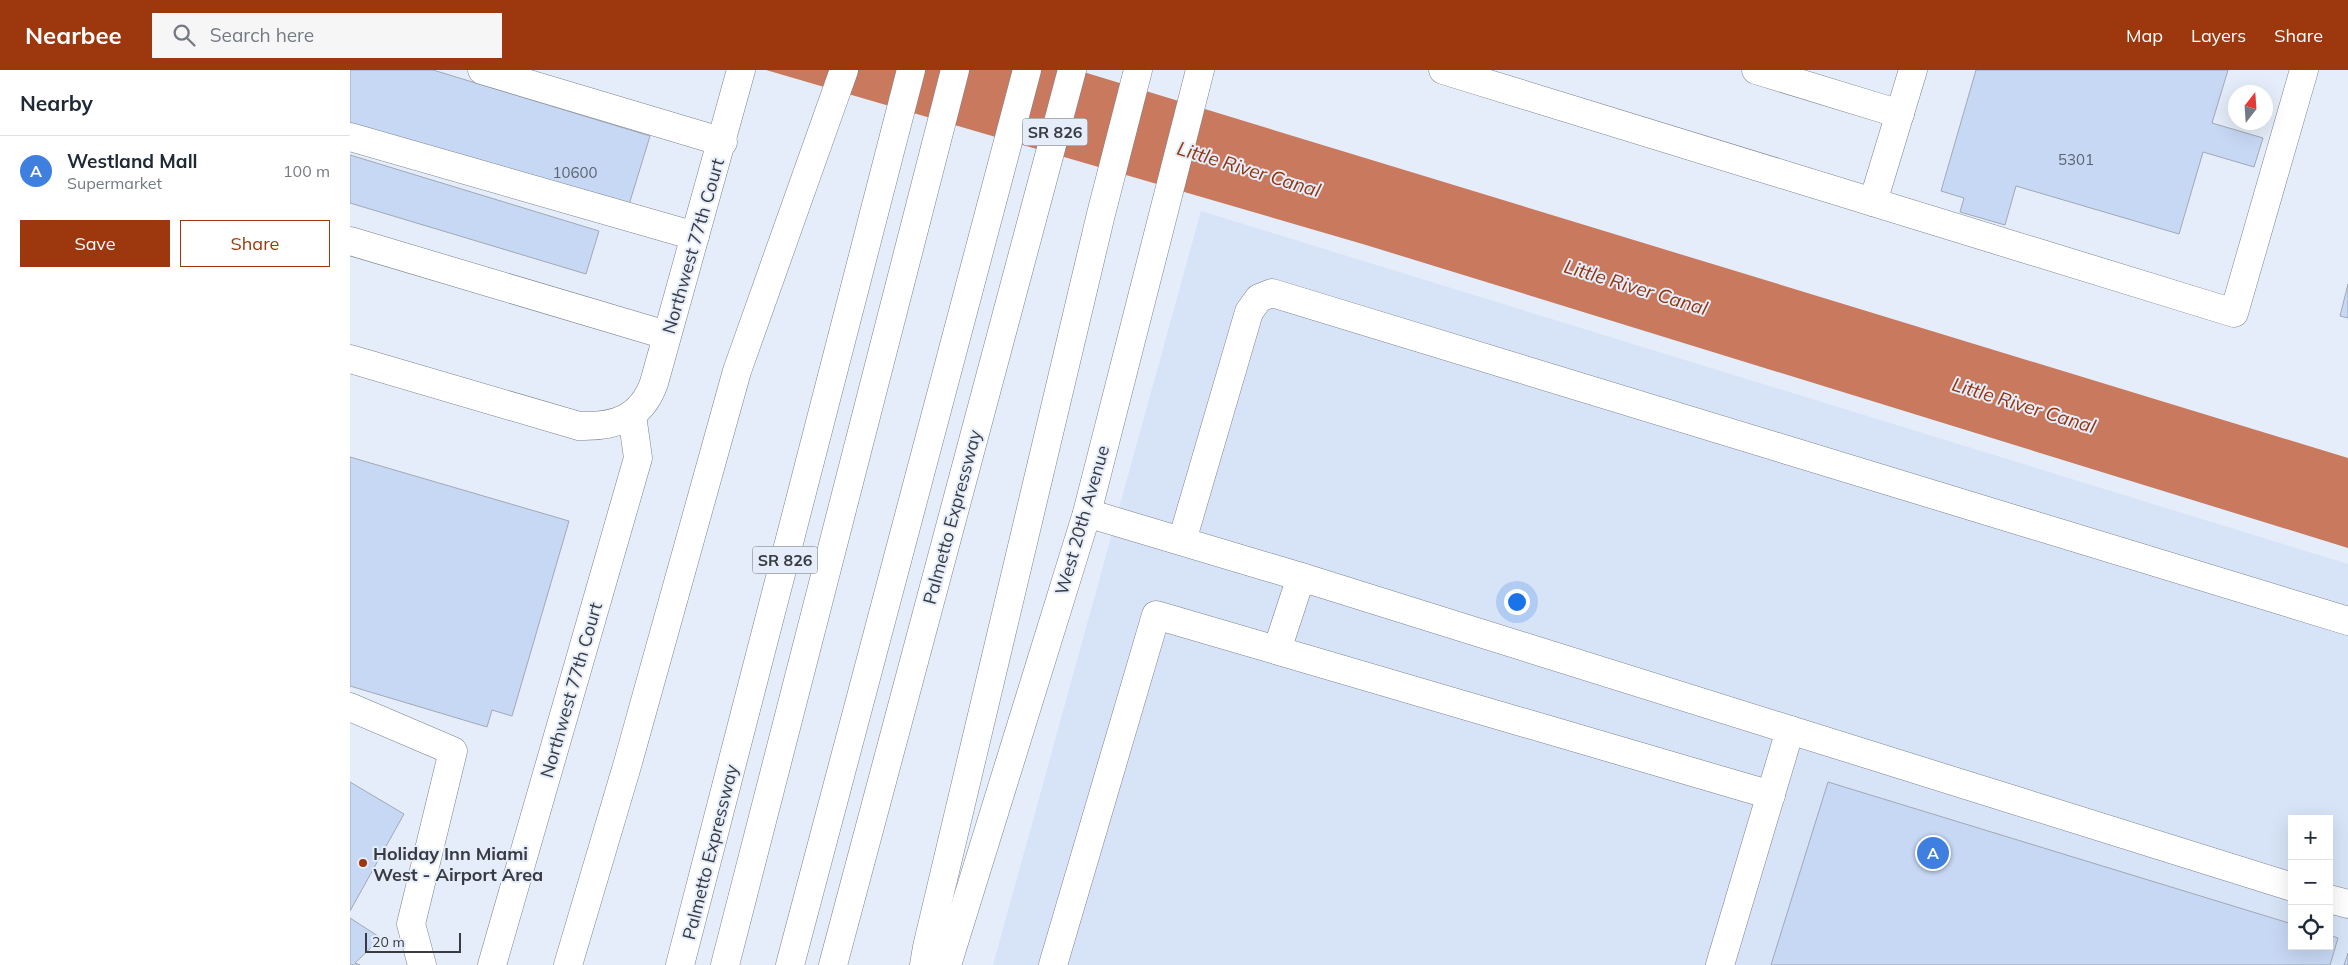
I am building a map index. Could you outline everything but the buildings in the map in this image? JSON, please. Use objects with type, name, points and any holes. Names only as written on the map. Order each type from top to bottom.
[{"type":"main road","points":[[482,70],[723,142]]},
{"type":"main road","points":[[568,965],[630,756],[737,371],[844,70]]},
{"type":"main road","name":"Palmetto Expressway","points":[[680,965],[911,70]]},
{"type":"main road","points":[[725,965],[955,70]]},
{"type":"main road","points":[[790,965],[1028,70]]},
{"type":"main road","name":"Palmetto Expressway","points":[[834,965],[1072,70]]},
{"type":"main road","points":[[924,965],[1101,214],[1138,70]]},
{"type":"main road","name":"West 20th Avenue","points":[[947,965],[1087,513],[1162,211],[1200,70]]},
{"type":"main road","points":[[1443,70],[2234,313],[2304,70]]},
{"type":"main road","points":[[1756,70],[1900,114]]},
{"type":"main road","points":[[1873,202],[1914,70]]},
{"type":"main road","name":"Northwest 77th Court","points":[[350,359],[579,426],[608,425],[632,414],[647,400],[650,392],[723,142],[740,74]]},
{"type":"main road","points":[[350,137],[695,236]]},
{"type":"main road","points":[[350,241],[666,335]]},
{"type":"main road","points":[[1182,541],[1249,312],[1259,298],[1272,293],[2348,621]]},
{"type":"main road","name":"Northwest 77th Court","points":[[492,965],[638,458],[632,414]]},
{"type":"main road","points":[[1087,513],[1301,577],[2288,886]]},
{"type":"main road","points":[[1277,650],[1301,577]]},
{"type":"main road","points":[[1053,965],[1156,615],[1771,795]]},
{"type":"main road","points":[[350,708],[453,751],[410,924],[422,965]]},
{"type":"main road","points":[[1720,965],[1790,730]]},
{"type":"main road","points":[[2333,899],[2348,904]]},
{"type":"shaded area","points":[[1201,211],[2348,564],[2348,965],[993,965]]},
{"type":"water","name":"Little River Canal","points":[[766,70],[1077,70],[2348,458],[2348,548],[1366,245]]},
{"type":"place","name":"Westland Mall","points":[[1933,853]]},
{"type":"place","name":"Holiday Inn Miami West - Airport Area","points":[[363,863]]}]
